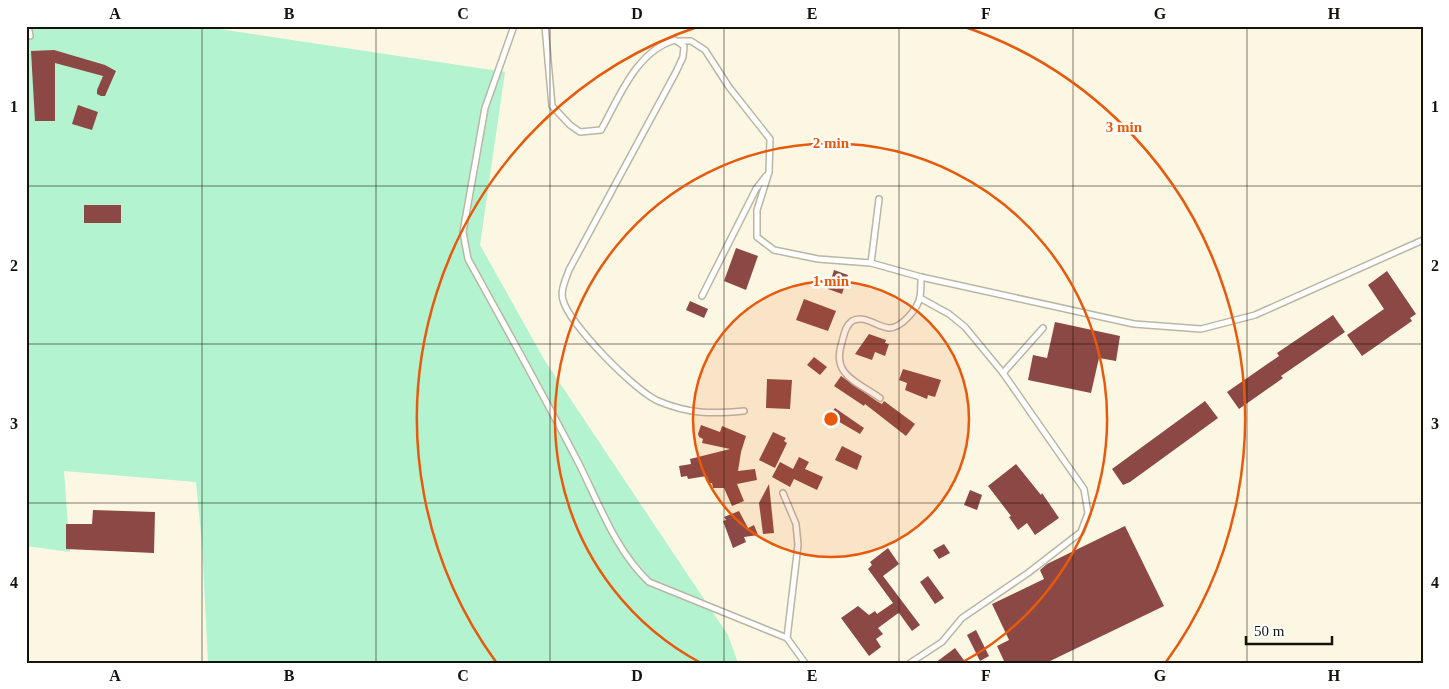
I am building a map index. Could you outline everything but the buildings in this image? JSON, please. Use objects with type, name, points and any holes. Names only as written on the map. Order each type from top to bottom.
[{"type":"lane","points":[[28,26],[30,36]]},
{"type":"lane","points":[[514,26],[485,108],[463,232],[468,258],[578,461],[626,558],[648,582],[787,638],[805,663]]},
{"type":"lane","points":[[545,26],[552,106],[570,125],[580,132],[601,130],[636,67],[661,45],[675,40],[691,41],[705,50],[729,87],[770,139],[769,172],[756,210],[757,237],[774,250],[818,258],[871,263],[921,277],[1134,324],[1201,329],[1255,315],[1423,240]]},
{"type":"lane","points":[[679,41],[684,46],[683,57],[569,270],[562,298],[573,321],[639,390],[657,400],[694,413],[710,414],[744,411]]},
{"type":"lane","points":[[702,296],[756,189],[769,172]]},
{"type":"lane","points":[[871,263],[879,199]]},
{"type":"lane","points":[[880,398],[844,373],[840,365],[837,355],[846,328],[852,321],[858,319],[892,327],[908,317],[920,298],[921,277]]},
{"type":"lane","points":[[910,663],[942,642],[962,618],[1028,573],[1081,532],[1085,526],[1088,512],[1084,489],[1003,373],[965,328],[949,314],[920,298]]},
{"type":"lane","points":[[1003,373],[1043,328]]},
{"type":"lane","points":[[783,493],[796,524],[798,545],[787,638]]},
{"type":"green space","points":[[26,26],[200,26],[505,72],[480,245],[545,361],[728,635],[738,663],[208,663],[202,544],[196,482],[64,471],[70,552],[26,546]]}]
